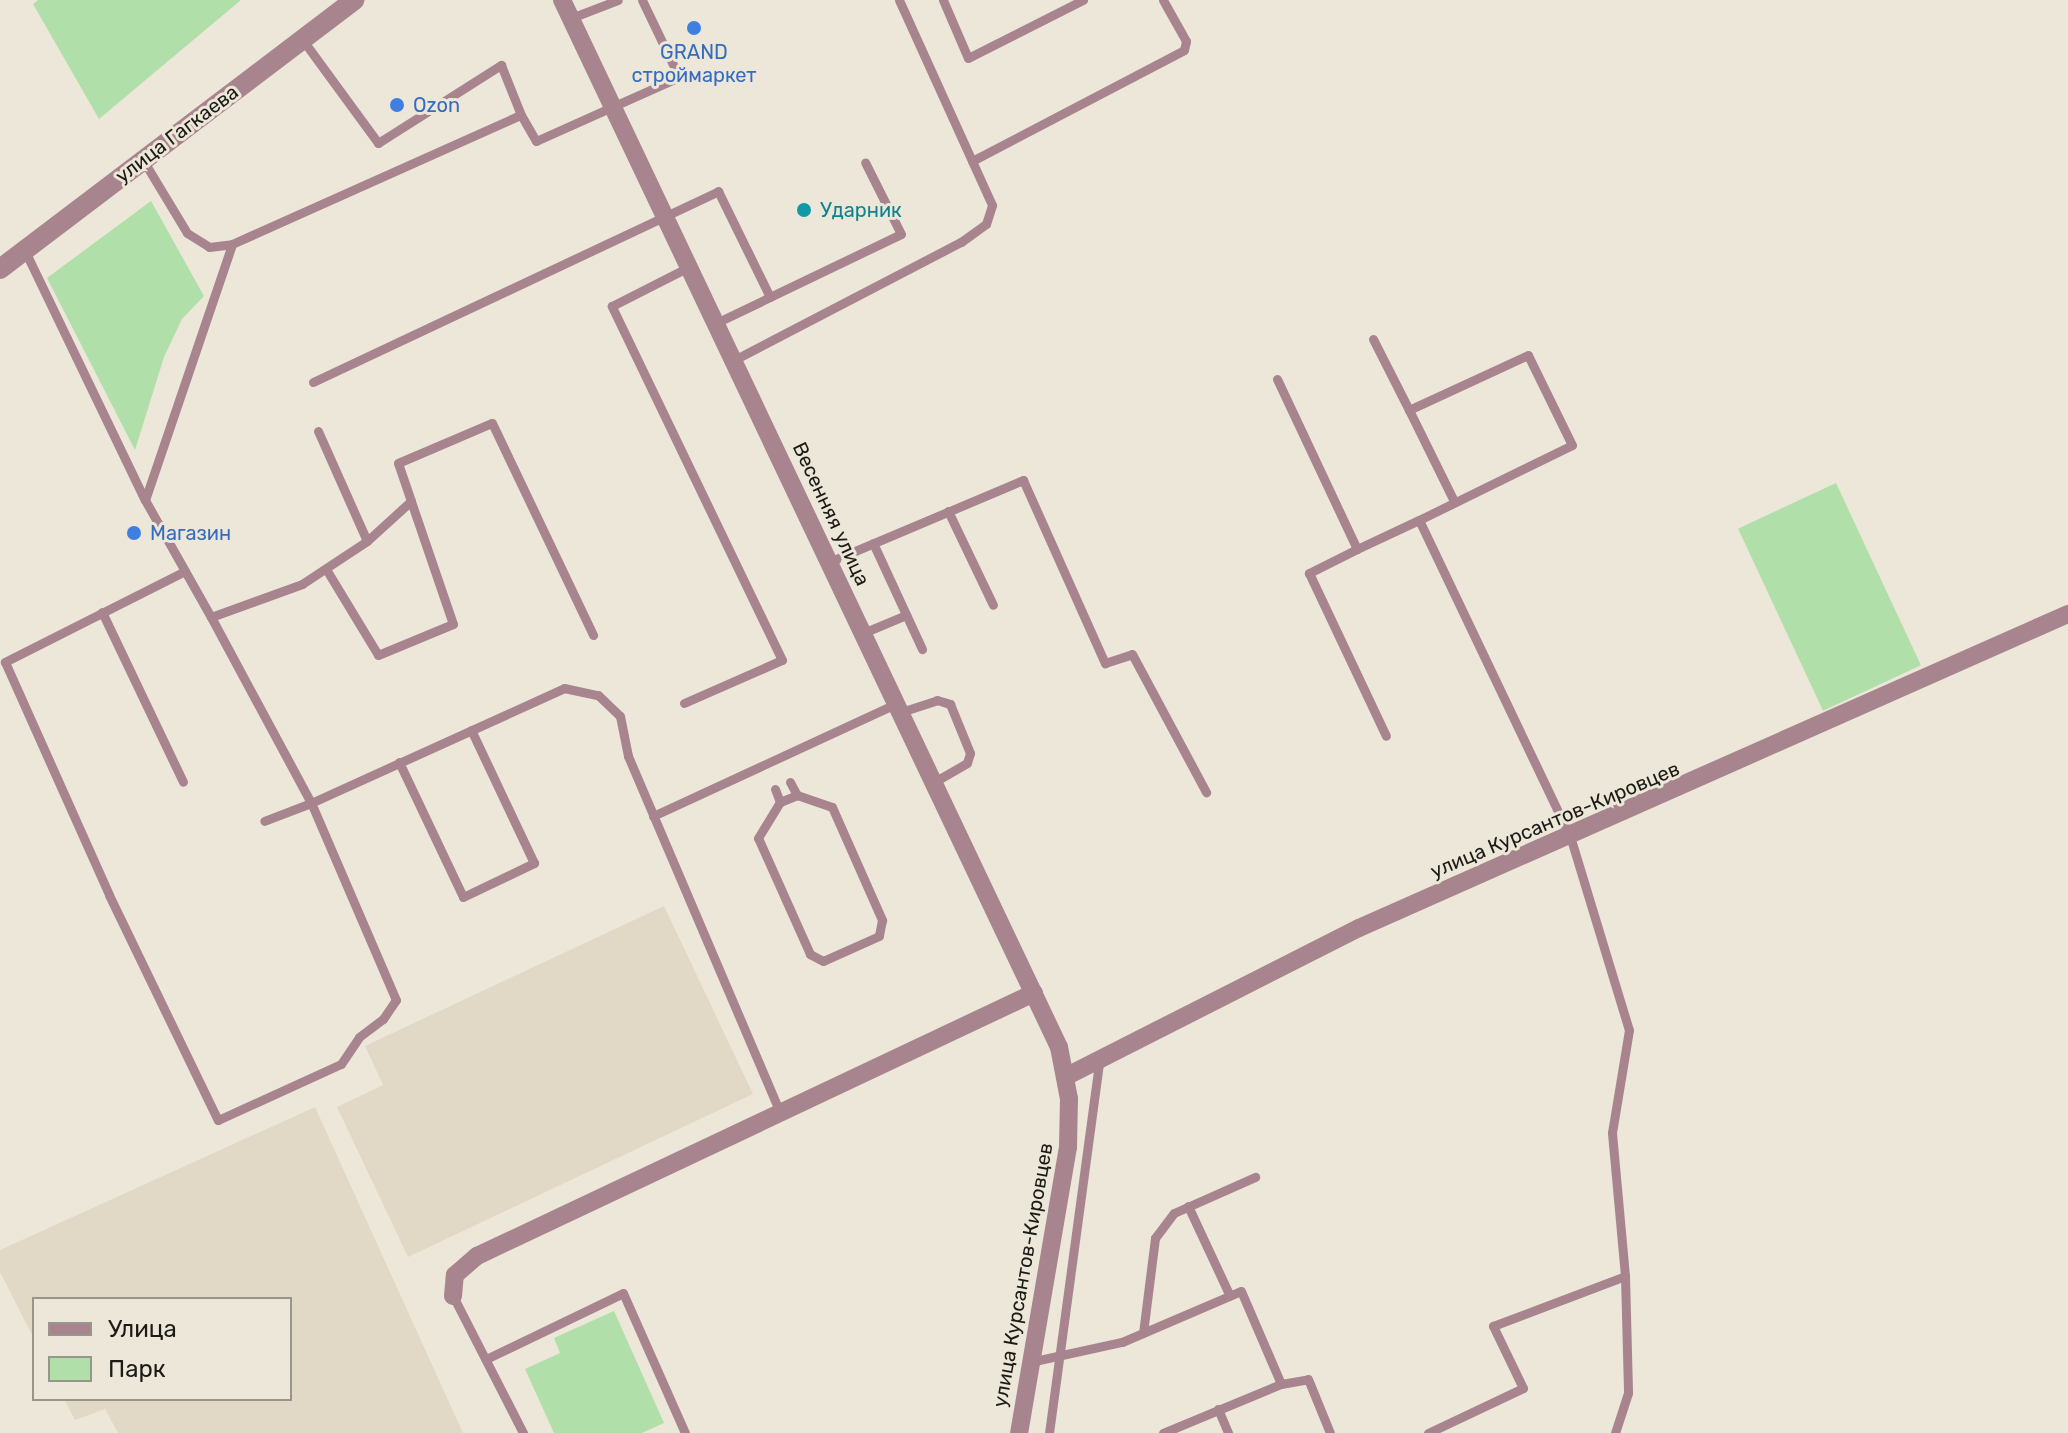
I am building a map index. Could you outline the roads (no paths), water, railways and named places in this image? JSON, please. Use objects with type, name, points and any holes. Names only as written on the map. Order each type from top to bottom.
[{"type":"street","name":"улица Гагкаева","points":[[0,269],[354,0]]},
{"type":"street","name":"Весенняя улица","points":[[562,0],[1059,1047]]},
{"type":"street","name":"улица Курсантов-Кировцев","points":[[1065,1077],[1359,928],[2068,614]]},
{"type":"street","points":[[453,1296],[455,1275],[477,1256],[1034,993]]},
{"type":"street","name":"улица Курсантов-Кировцев","points":[[1019,1433],[1028,1362],[1068,1147],[1065,1077],[1059,1047]]},
{"type":"lane","points":[[571,18],[618,0]]},
{"type":"lane","points":[[302,39],[378,143],[501,65],[521,115],[536,141],[614,109],[679,77],[642,0]]},
{"type":"lane","points":[[734,360],[961,242],[986,224],[992,205],[899,0]]},
{"type":"lane","points":[[943,0],[968,58],[1083,0]]},
{"type":"lane","points":[[972,161],[1184,50],[1186,41],[1163,0]]},
{"type":"lane","points":[[143,160],[187,233],[209,247],[232,244],[521,115]]},
{"type":"lane","points":[[716,323],[901,234],[865,162]]},
{"type":"lane","points":[[313,382],[718,191],[770,297]]},
{"type":"lane","points":[[145,500],[232,244]]},
{"type":"lane","points":[[24,249],[145,500],[211,617],[311,803],[396,1000],[341,1064],[218,1120],[109,895],[5,662],[185,571]]},
{"type":"lane","points":[[684,703],[782,660],[612,306],[689,267]]},
{"type":"lane","points":[[1373,339],[1454,501]]},
{"type":"lane","points":[[1386,736],[1309,573],[1572,445],[1528,355],[1409,410]]},
{"type":"lane","points":[[1277,379],[1357,549]]},
{"type":"lane","points":[[326,569],[378,655],[453,624],[398,463],[492,423],[593,635]]},
{"type":"lane","points":[[318,431],[367,541]]},
{"type":"lane","points":[[829,562],[1023,480],[1105,663],[1132,654],[1206,792]]},
{"type":"lane","points":[[211,617],[302,584],[367,541],[411,501]]},
{"type":"lane","points":[[948,511],[993,605]]},
{"type":"lane","points":[[1419,520],[1570,836],[1629,1030],[1612,1133],[1625,1276],[1628,1393],[1615,1433]]},
{"type":"lane","points":[[873,543],[922,649]]},
{"type":"lane","points":[[102,612],[183,782]]},
{"type":"lane","points":[[863,633],[906,615]]},
{"type":"lane","points":[[264,821],[311,803],[564,688],[598,695],[620,716],[628,756],[780,1113]]},
{"type":"lane","points":[[653,816],[899,708],[937,700],[950,704],[970,753],[967,763],[934,782]]},
{"type":"lane","points":[[399,762],[463,897],[534,863],[471,730]]},
{"type":"lane","points":[[790,782],[797,795]]},
{"type":"lane","points":[[775,789],[780,802]]},
{"type":"lane","points":[[797,795],[832,807],[882,920],[879,936],[823,961],[810,954],[758,838],[780,802],[797,795]]},
{"type":"lane","points":[[1049,1433],[1100,1057]]},
{"type":"lane","points":[[1143,1333],[1155,1238],[1174,1213],[1255,1177]]},
{"type":"lane","points":[[1188,1206],[1230,1296]]},
{"type":"lane","points":[[1428,1433],[1523,1388],[1493,1326],[1625,1276]]},
{"type":"lane","points":[[1028,1362],[1143,1333],[1241,1291],[1281,1384]]},
{"type":"lane","points":[[486,1359],[623,1293],[683,1432]]},
{"type":"lane","points":[[453,1296],[523,1433]]},
{"type":"lane","points":[[1163,1433],[1281,1384],[1308,1379],[1330,1433]]},
{"type":"lane","points":[[1218,1409],[1228,1433]]},
{"type":"place","name":"GRAND строймаркет","points":[[694,28]]},
{"type":"place","name":"Ozon","points":[[397,105]]},
{"type":"place","name":"Ударник","points":[[804,210]]},
{"type":"place","name":"Магазин","points":[[134,533]]}]
